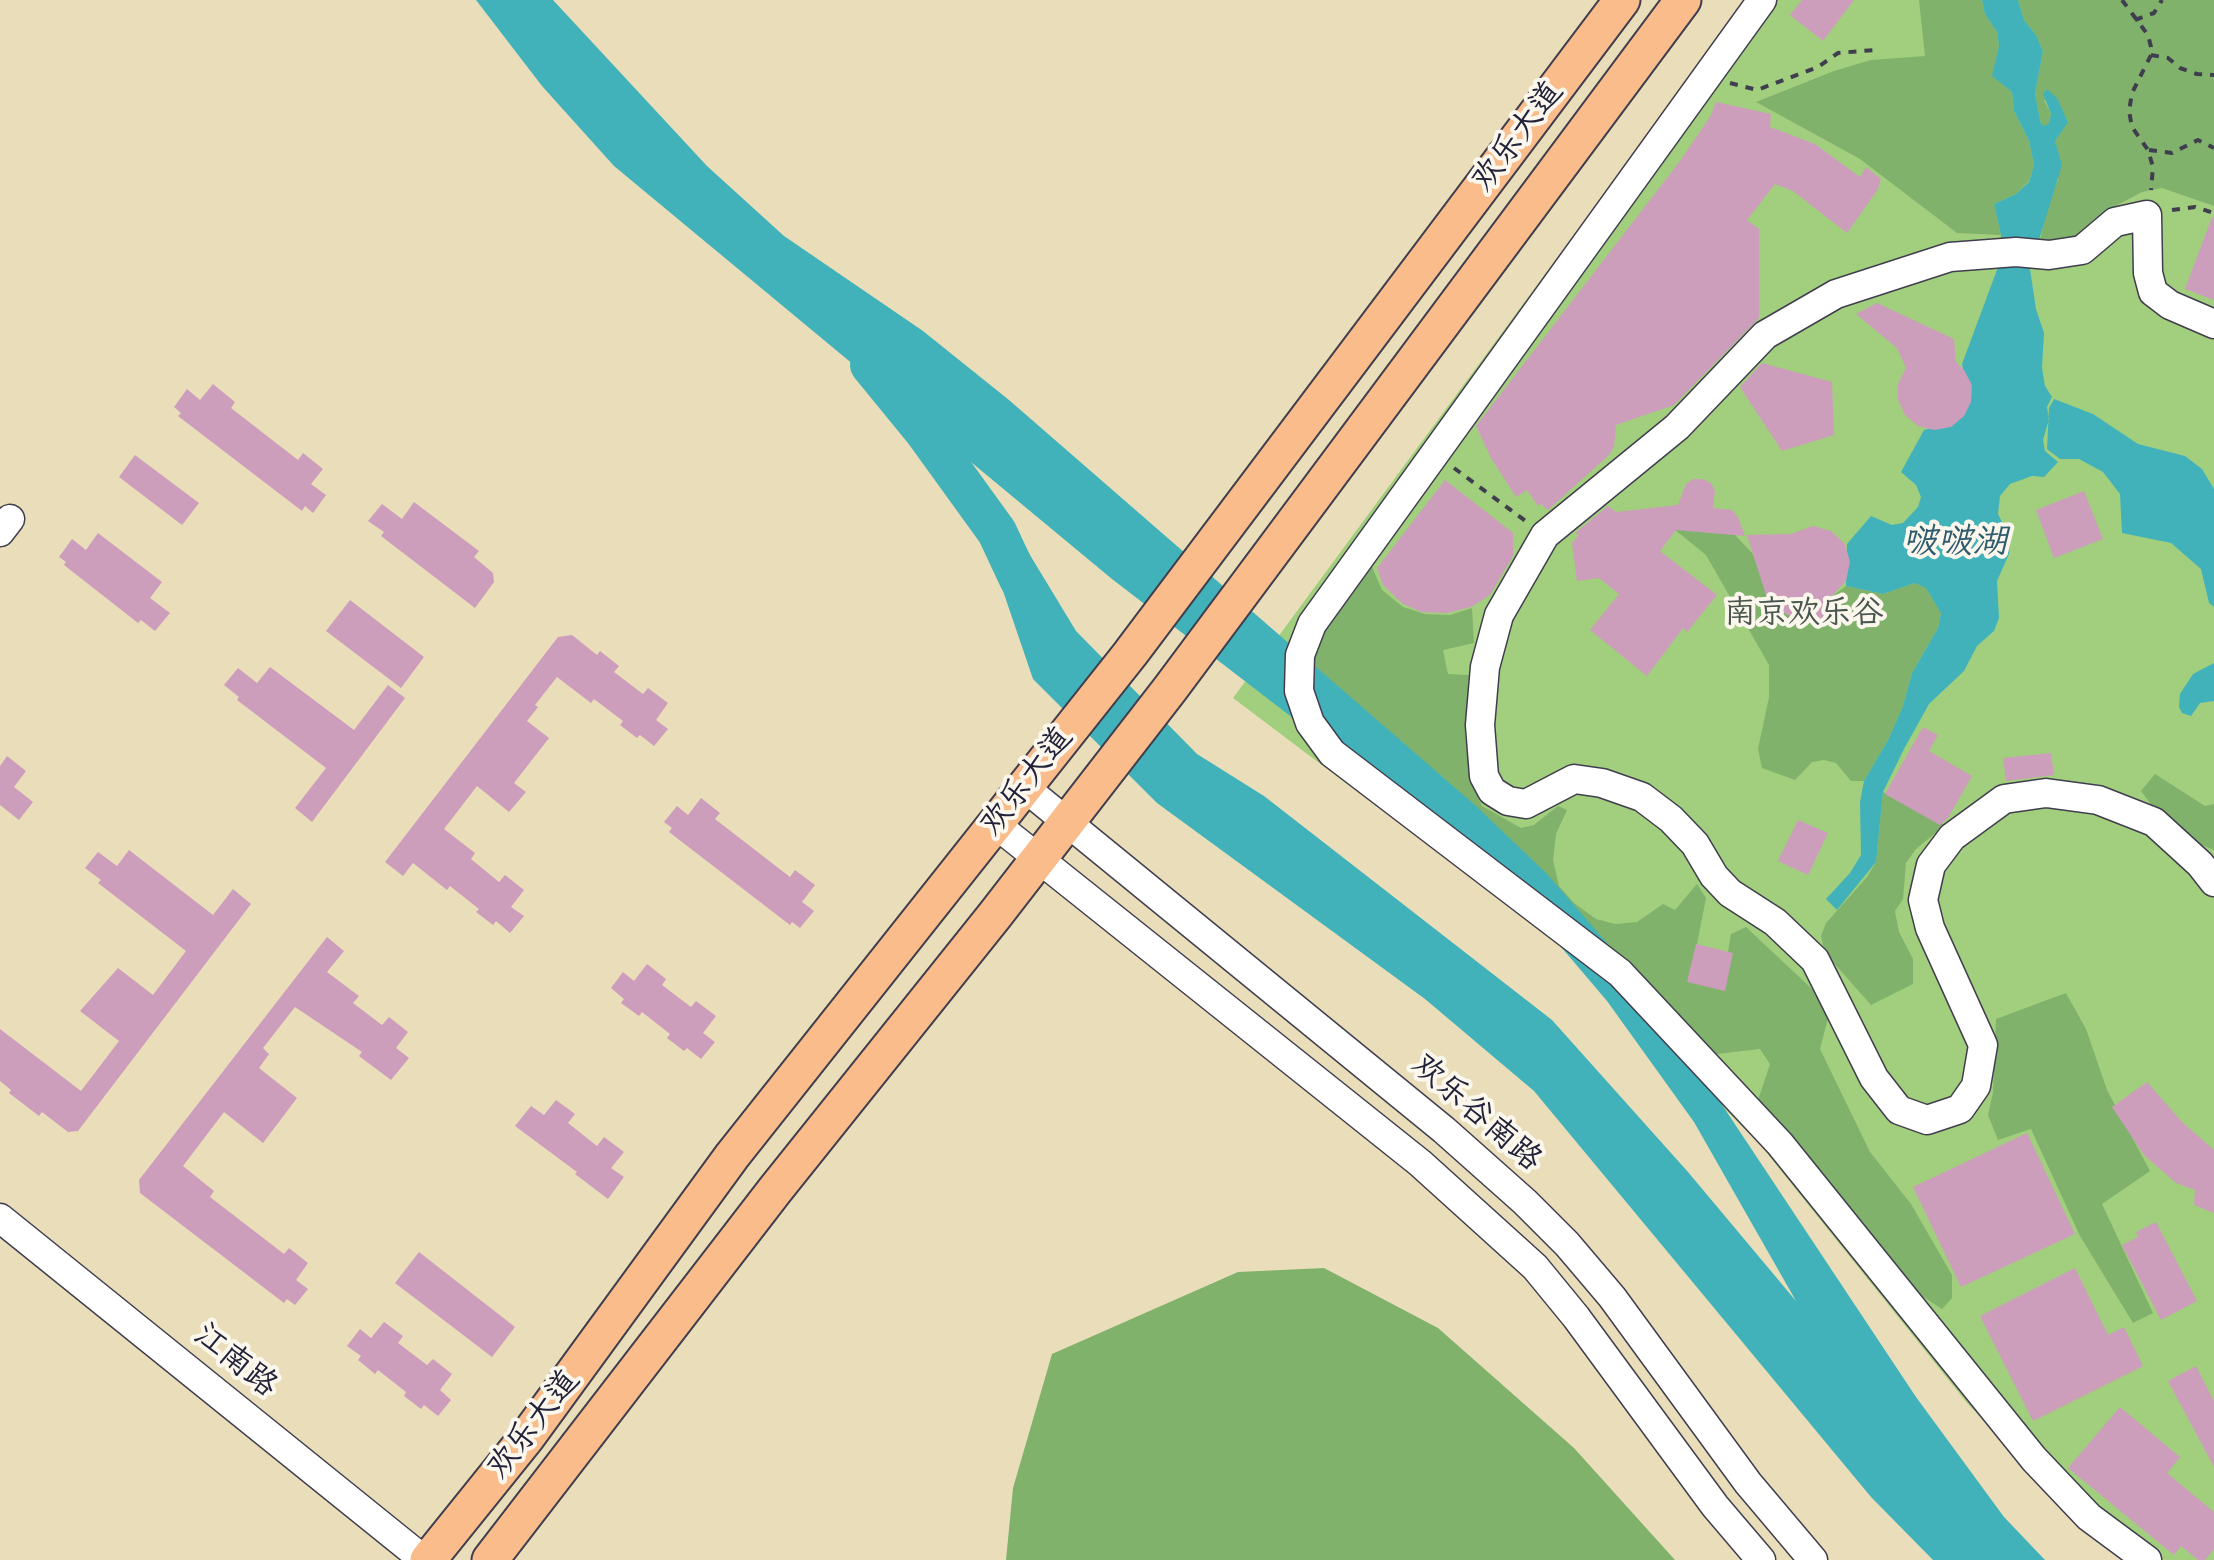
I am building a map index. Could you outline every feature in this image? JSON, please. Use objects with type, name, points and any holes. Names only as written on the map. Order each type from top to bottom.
[{"type":"main road","name":"欢乐大道","points":[[426,1560],[557,1396],[732,1156],[1172,600],[1622,0]]},
{"type":"main road","points":[[1633,0],[1639,15],[1654,20],[1678,6]]},
{"type":"main road","name":"欢乐大道","points":[[490,1560],[774,1190],[1069,822],[1678,6]]},
{"type":"main road","points":[[1380,324],[1398,318],[1413,320],[1420,336],[1416,358]]},
{"type":"main road","points":[[1172,600],[1165,628],[1172,641],[1187,644],[1211,634]]},
{"type":"main road","points":[[863,988],[884,986],[894,990],[904,1001],[908,1022]]},
{"type":"main road","points":[[557,1396],[560,1414],[568,1424],[579,1428],[596,1424]]},
{"type":"street","points":[[1762,0],[1312,624],[1300,655],[1299,690],[1310,723],[1332,753],[1620,973],[1780,1144],[2034,1460],[2089,1517],[2147,1560]]},
{"type":"street","points":[[2214,324],[2170,306],[2152,292],[2148,273],[2148,215],[2116,222],[2082,250],[1950,257],[1836,294],[1765,335],[1678,427],[1545,535],[1499,615],[1485,667],[1480,725],[1484,776],[1492,791],[1508,801],[1526,804],[1574,779],[1602,783],[1642,797],[1672,819],[1730,893],[1775,922],[1815,960],[1874,1078],[1898,1110],[1928,1120],[1960,1109],[1976,1086],[1984,1046],[1930,928],[1923,900],[1931,864],[1952,837],[2004,799],[2046,794],[2098,800],[2154,822],[2214,882]]},
{"type":"street","name":"欢乐谷南路","points":[[1024,787],[1444,1130],[1553,1230],[1612,1297],[1748,1484],[1806,1556]]},
{"type":"street","points":[[994,824],[1420,1162],[1535,1267],[1715,1506],[1762,1560]]},
{"type":"street","name":"江南路","points":[[0,1218],[426,1560]]},
{"type":"path","points":[[2122,0],[2148,34],[2151,55],[2132,93],[2128,111],[2153,166],[2148,215],[2195,208],[2214,213]]},
{"type":"path","points":[[2136,20],[2154,13],[2162,0]]},
{"type":"path","points":[[1708,72],[1737,87],[1758,90],[1818,67],[1838,53],[1874,50]]},
{"type":"path","points":[[2151,55],[2168,58],[2197,74],[2214,75]]},
{"type":"path","points":[[2148,150],[2172,153],[2198,140],[2214,148]]},
{"type":"path","points":[[1434,453],[1545,535]]},
{"type":"green space","name":"南京欢乐谷","points":[[1747,0],[2214,0],[2214,1560],[2131,1560],[2080,1523],[1967,1403],[1758,1142],[1558,943],[1233,698]]},
{"type":"green space","points":[[1919,0],[1982,0],[1985,14],[1997,32],[1999,46],[1993,76],[2012,92],[2014,111],[2029,141],[2034,165],[2029,181],[2016,194],[1994,204],[2001,235],[1957,233],[1860,159],[1756,102],[1871,60],[1925,56]]},
{"type":"green space","points":[[2018,0],[2214,0],[2214,206],[2162,188],[2142,192],[2106,211],[2071,241],[2040,241],[2048,202],[2058,180],[2055,141],[2068,121],[2057,104],[2044,100],[2051,114],[2045,127],[2041,124],[2035,94],[2043,51],[2024,20]]},
{"type":"green space","points":[[1674,529],[1733,533],[1753,554],[1766,590],[1823,603],[1846,586],[1883,594],[1915,583],[1926,587],[1941,612],[1938,628],[1912,673],[1888,740],[1864,781],[1851,781],[1836,763],[1824,760],[1812,762],[1795,780],[1762,768],[1758,749],[1769,697],[1769,665],[1706,555]]},
{"type":"green space","points":[[1369,560],[1382,590],[1403,607],[1425,614],[1450,615],[1472,608],[1474,643],[1443,650],[1448,674],[1469,675],[1465,735],[1471,783],[1482,806],[1521,828],[1534,825],[1558,806],[1567,810],[1556,834],[1553,860],[1559,886],[1574,903],[1596,919],[1615,924],[1637,922],[1663,904],[1675,910],[1697,884],[1706,898],[1690,980],[1722,987],[1731,934],[1746,927],[1812,989],[1828,1018],[1820,1049],[1870,1152],[1911,1204],[1952,1275],[1952,1298],[1942,1309],[1919,1294],[1758,1100],[1770,1064],[1760,1049],[1717,1054],[1311,667],[1317,637]]},
{"type":"green space","points":[[2155,774],[2205,806],[2214,804],[2214,850],[2186,838],[2159,815],[2141,791]]},
{"type":"green space","points":[[1883,792],[1945,825],[1916,849],[1906,863],[1903,899],[1895,911],[1899,932],[1913,959],[1913,984],[1871,1005],[1825,953],[1821,936],[1826,923],[1876,862]]},
{"type":"green space","points":[[2066,993],[2086,1029],[2107,1090],[2150,1171],[2102,1204],[2153,1313],[2133,1323],[2080,1236],[2031,1129],[1998,1140],[1988,1115],[1993,1092],[1996,1019]]},
{"type":"green space","points":[[1324,1268],[1438,1328],[1574,1448],[1675,1560],[1006,1560],[1013,1488],[1052,1354],[1238,1272]]},
{"type":"water","points":[[476,0],[553,0],[707,166],[784,236],[923,331],[1009,400],[1476,806],[1547,874],[1620,958],[1916,1397],[2004,1517],[2045,1560],[1933,1560],[1871,1497],[1534,1091],[1425,999],[1157,803],[1033,679],[986,541],[1010,522],[1076,631],[1197,754],[1264,796],[1552,1020],[1688,1172],[1796,1301],[1694,1122],[1607,1001],[1528,908],[1410,808],[1112,579],[614,166],[542,86]]},
{"type":"water","name":"啵啵湖","points":[[1982,0],[2018,0],[2024,20],[2043,51],[2035,94],[2041,124],[2049,123],[2051,114],[2043,94],[2047,89],[2057,98],[2068,122],[2055,141],[2062,165],[2030,269],[2044,333],[2045,386],[2052,397],[2043,440],[2045,451],[2058,462],[2044,477],[2032,476],[2010,484],[2000,496],[1998,514],[2010,538],[2009,554],[1997,581],[1999,618],[1994,631],[1977,646],[1964,671],[1929,704],[1883,792],[1876,862],[1837,910],[1826,899],[1861,855],[1860,802],[1864,781],[1888,740],[1912,673],[1938,628],[1941,613],[1926,588],[1915,583],[1883,594],[1846,586],[1847,544],[1871,516],[1892,525],[1903,523],[1918,507],[1921,497],[1916,485],[1901,472],[1924,430],[1952,423],[1968,393],[1962,364],[1998,267],[2001,235],[1994,204],[2016,194],[2029,182],[2034,165],[2029,141],[2014,111],[2012,92],[1992,76],[1999,46]]},
{"type":"water","name":"啵啵湖","points":[[2054,399],[2093,414],[2138,444],[2185,456],[2202,469],[2214,489],[2214,607],[2209,603],[2201,569],[2171,543],[2122,533],[2120,494],[2103,472],[2079,459],[2060,459],[2047,449],[2049,408]]},
{"type":"water","points":[[2214,663],[2214,701],[2200,703],[2191,716],[2182,713],[2180,694],[2193,674]]},
{"type":"building","points":[[1802,0],[1854,0],[1823,41],[1790,15]]},
{"type":"building","points":[[1716,102],[1771,114],[1770,127],[1815,144],[1860,177],[1866,167],[1881,179],[1878,189],[1847,233],[1793,191],[1775,184],[1747,220],[1759,229],[1759,318],[1674,405],[1616,425],[1614,447],[1609,455],[1548,510],[1538,506],[1527,490],[1516,497],[1476,426],[1680,161]]},
{"type":"building","points":[[2214,218],[2214,300],[2185,289]]},
{"type":"building","points":[[1877,303],[1954,339],[1956,362],[1972,385],[1971,402],[1964,416],[1951,427],[1934,430],[1918,426],[1905,415],[1898,400],[1898,384],[1906,368],[1897,348],[1856,314]]},
{"type":"building","points":[[1762,363],[1832,382],[1834,435],[1782,451],[1740,387]]},
{"type":"building","points":[[213,384],[235,402],[231,408],[298,460],[303,453],[323,469],[311,484],[326,495],[313,513],[305,506],[302,511],[178,416],[181,413],[174,407],[187,389],[200,400]]},
{"type":"building","points":[[135,455],[199,503],[182,525],[119,477]]},
{"type":"building","points":[[1694,479],[1711,483],[1715,491],[1713,508],[1732,510],[1745,536],[1676,530],[1660,551],[1717,595],[1687,632],[1683,628],[1647,676],[1590,630],[1619,594],[1599,578],[1577,581],[1572,543],[1579,535],[1575,533],[1608,506],[1616,512],[1678,505],[1686,484]]},
{"type":"building","points":[[1445,480],[1513,533],[1513,556],[1490,595],[1471,607],[1447,613],[1422,612],[1403,604],[1383,585],[1377,568]]},
{"type":"building","points":[[2084,491],[2103,539],[2054,558],[2036,510]]},
{"type":"building","points":[[414,502],[479,551],[474,557],[493,573],[494,582],[475,608],[381,536],[384,532],[368,521],[382,504],[402,519]]},
{"type":"building","points":[[1813,526],[1831,531],[1845,544],[1850,562],[1846,581],[1833,595],[1823,598],[1825,620],[1809,621],[1779,610],[1766,595],[1747,535],[1791,534]]},
{"type":"building","points":[[98,533],[162,582],[150,598],[170,613],[155,631],[141,620],[138,623],[59,557],[72,539],[86,550]]},
{"type":"building","points":[[350,600],[424,657],[401,688],[326,631]]},
{"type":"building","points":[[572,635],[619,666],[614,672],[643,694],[648,688],[668,703],[656,720],[668,729],[654,746],[620,725],[623,721],[594,699],[591,703],[557,677],[535,705],[538,707],[527,721],[549,738],[514,783],[526,792],[509,812],[477,786],[444,829],[475,853],[471,859],[499,882],[505,875],[524,890],[511,907],[524,916],[510,933],[496,921],[493,925],[450,886],[447,890],[413,863],[403,876],[385,862],[558,637]]},
{"type":"building","points":[[270,667],[354,730],[388,685],[405,698],[312,822],[295,808],[326,768],[237,700],[239,697],[224,685],[238,668],[257,683]]},
{"type":"building","points":[[1923,727],[1938,735],[1929,751],[1972,776],[1940,825],[1885,794]]},
{"type":"building","points":[[2051,753],[2054,775],[2006,781],[2003,758]]},
{"type":"building","points":[[7,756],[26,771],[14,787],[33,802],[19,820],[0,805],[0,766]]},
{"type":"building","points":[[701,798],[720,813],[715,819],[790,877],[795,870],[815,885],[802,902],[814,911],[800,928],[792,922],[790,925],[669,832],[672,828],[664,822],[677,806],[688,815]]},
{"type":"building","points":[[1798,820],[1828,833],[1808,875],[1778,861]]},
{"type":"building","points":[[129,850],[213,915],[233,889],[251,904],[78,1131],[68,1132],[42,1112],[39,1116],[0,1081],[0,1029],[81,1091],[119,1041],[80,1011],[118,968],[153,995],[186,951],[98,883],[101,880],[85,868],[98,852],[117,866]]},
{"type":"building","points":[[327,937],[344,951],[327,972],[359,996],[353,1003],[382,1025],[389,1017],[408,1032],[396,1048],[409,1058],[391,1080],[359,1056],[362,1052],[295,1007],[263,1048],[269,1054],[259,1068],[297,1098],[263,1143],[224,1112],[183,1166],[214,1191],[210,1197],[284,1254],[289,1248],[308,1263],[296,1280],[308,1289],[295,1305],[287,1299],[284,1303],[140,1193],[139,1180]]},
{"type":"building","points":[[1696,944],[1733,953],[1725,991],[1687,982]]},
{"type":"building","points":[[647,964],[666,979],[662,985],[691,1007],[696,1001],[716,1016],[703,1033],[715,1042],[701,1059],[667,1038],[670,1034],[642,1012],[639,1016],[621,1003],[624,999],[611,988],[623,972],[634,981]]},
{"type":"building","points":[[2147,1082],[2182,1122],[2214,1150],[2214,1213],[2194,1205],[2195,1190],[2176,1183],[2144,1155],[2112,1107]]},
{"type":"building","points":[[556,1100],[575,1114],[568,1123],[597,1146],[604,1137],[624,1152],[611,1168],[624,1177],[608,1199],[515,1126],[531,1106],[544,1115]]},
{"type":"building","points":[[2027,1133],[2075,1234],[1961,1287],[1913,1187]]},
{"type":"building","points":[[2156,1222],[2197,1301],[2161,1320],[2122,1245]]},
{"type":"building","points":[[419,1252],[515,1327],[492,1357],[395,1283]]},
{"type":"building","points":[[2075,1268],[2108,1335],[2124,1327],[2143,1366],[2033,1421],[1980,1316]]},
{"type":"building","points":[[384,1322],[403,1336],[398,1343],[427,1365],[433,1359],[452,1374],[440,1390],[451,1400],[438,1416],[404,1396],[406,1392],[378,1370],[375,1374],[347,1346],[360,1329],[371,1338]]},
{"type":"building","points":[[2196,1366],[2214,1401],[2214,1467],[2168,1381]]},
{"type":"building","points":[[2120,1407],[2180,1457],[2167,1473],[2214,1512],[2214,1549],[2205,1560],[2198,1560],[2181,1546],[2174,1555],[2068,1468]]},
{"type":"waterway","points":[[870,365],[924,431],[997,532],[1019,579]]}]
